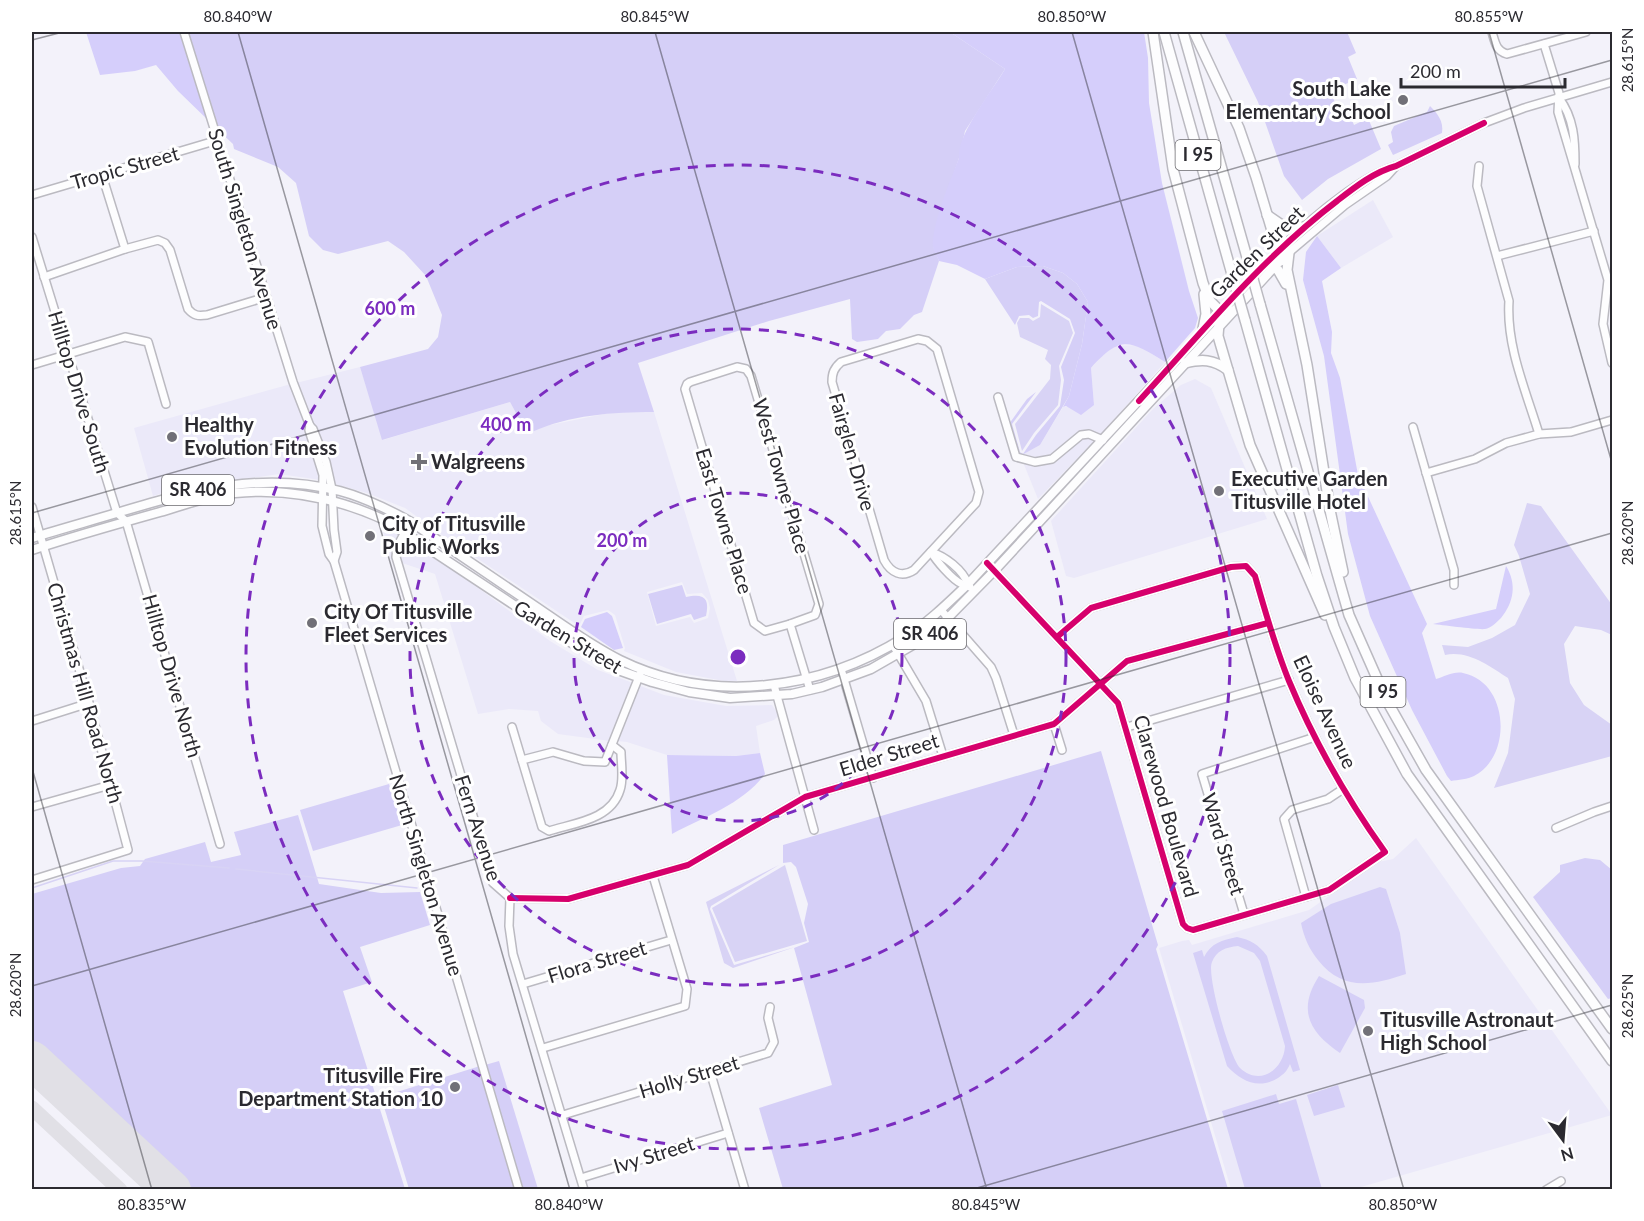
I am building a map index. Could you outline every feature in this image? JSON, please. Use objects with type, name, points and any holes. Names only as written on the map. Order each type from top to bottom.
[{"type":"highway","points":[[1154,32],[1173,169],[1203,283],[1209,301],[1220,311],[1232,311]]},
{"type":"highway","name":"I 95","points":[[1164,32],[1317,576],[1334,627],[1355,678],[1407,774],[1612,1061]]},
{"type":"highway","name":"I 95","points":[[1183,32],[1349,615],[1387,701],[1403,733],[1426,770],[1612,1029]]},
{"type":"highway","points":[[1194,32],[1239,128],[1267,215],[1274,261],[1284,279],[1294,306]]},
{"type":"highway","points":[[1267,215],[1286,228],[1305,227]]},
{"type":"highway","points":[[1289,253],[1287,270],[1307,365],[1330,510],[1347,590],[1349,615]]},
{"type":"highway","points":[[1203,283],[1206,314],[1203,329]]},
{"type":"highway","points":[[1220,311],[1218,336],[1250,445],[1321,608],[1334,627]]},
{"type":"highway","points":[[1185,363],[1206,360],[1228,370]]},
{"type":"main road","name":"Garden Street","points":[[36,537],[195,491],[236,484],[272,482],[328,489],[386,508],[640,673],[689,692],[730,698],[777,696],[810,690],[871,669],[937,629],[995,570],[1203,329],[1274,261]]},
{"type":"main road","name":"Garden Street","points":[[32,550],[203,499],[233,493],[265,491],[297,494],[333,501],[366,512],[405,532],[589,654],[621,671],[722,686],[774,685],[807,680],[841,669],[893,645],[941,610],[1103,440],[1185,363],[1274,261]]},
{"type":"main road","points":[[467,574],[483,580],[497,580]]},
{"type":"main road","points":[[490,589],[501,587],[519,595]]},
{"type":"street","name":"South Singleton Avenue","points":[[184,32],[293,382],[326,462],[328,489],[322,499]]},
{"type":"street","points":[[1492,32],[1497,48],[1501,53],[1507,54],[1586,32]]},
{"type":"street","points":[[1544,44],[1560,98],[1558,112],[1608,280],[1603,324],[1612,363]]},
{"type":"street","name":"Garden Street","points":[[1274,261],[1289,253],[1383,170],[1396,166],[1484,123],[1612,82]]},
{"type":"street","name":"Tropic Street","points":[[32,195],[218,140]]},
{"type":"street","points":[[1479,166],[1477,186],[1509,301],[1508,321],[1511,343],[1539,434]]},
{"type":"street","points":[[102,175],[125,249]]},
{"type":"street","name":"Garden Street","points":[[1274,261],[1305,227],[1361,188]]},
{"type":"street","points":[[1497,256],[1594,231]]},
{"type":"street","name":"Hilltop Drive South","points":[[32,237],[117,513]]},
{"type":"street","points":[[44,277],[158,240],[165,243],[170,250],[188,309],[198,316],[266,297]]},
{"type":"street","points":[[32,364],[125,337],[148,342],[166,405]]},
{"type":"street","name":"Fairglen Drive","points":[[918,339],[927,341],[937,349],[980,492],[976,503],[931,552],[909,573],[896,573],[887,566],[832,382],[835,367],[841,362],[918,339]]},
{"type":"street","name":"West Towne Place","points":[[690,382],[737,367],[746,369],[752,376],[819,604],[815,615],[790,624]]},
{"type":"street","name":"East Towne Place","points":[[690,382],[685,389],[687,397],[754,623],[765,631],[790,624]]},
{"type":"street","points":[[998,397],[1016,457],[1035,462],[1052,459],[1080,435],[1089,434],[1103,440]]},
{"type":"street","points":[[1426,473],[1475,459],[1506,443],[1539,434],[1571,432],[1612,420]]},
{"type":"street","points":[[1413,427],[1454,570],[1454,585]]},
{"type":"street","name":"North Singleton Avenue","points":[[328,489],[333,501],[337,552],[334,561]]},
{"type":"street","name":"North Singleton Avenue","points":[[322,499],[322,526],[329,554],[334,561],[519,1190]]},
{"type":"street","name":"Christmas Hill Road North","points":[[32,507],[36,537],[44,546],[128,850],[32,880]]},
{"type":"street","points":[[117,513],[126,521]]},
{"type":"street","name":"Hilltop Drive North","points":[[126,521],[220,844]]},
{"type":"street","name":"Fern Avenue","points":[[405,532],[397,548],[396,557],[493,883],[498,890],[510,898],[513,954],[584,1190]]},
{"type":"street","points":[[931,552],[937,561],[961,583],[968,584],[975,592]]},
{"type":"street","name":"Clarewood Boulevard","points":[[987,563],[1118,703],[1127,727],[1183,924],[1193,930],[1244,914]]},
{"type":"street","name":"Eloise Avenue","points":[[1058,638],[1092,608],[1231,567],[1246,566],[1255,576],[1288,680],[1315,737],[1342,789],[1385,852],[1329,890],[1306,897]]},
{"type":"street","points":[[941,610],[991,666],[1014,735]]},
{"type":"street","name":"Elder Street","points":[[510,898],[568,899],[688,865],[805,797],[1054,724],[1127,661],[1269,622]]},
{"type":"street","points":[[790,624],[810,690]]},
{"type":"street","points":[[893,645],[926,701],[943,756]]},
{"type":"street","points":[[841,669],[873,778]]},
{"type":"street","points":[[522,760],[553,752],[584,761],[605,762],[640,673]]},
{"type":"street","points":[[1127,727],[1288,680]]},
{"type":"street","points":[[774,685],[814,830]]},
{"type":"street","points":[[32,720],[89,703]]},
{"type":"street","points":[[1054,724],[1062,750]]},
{"type":"street","points":[[512,727],[542,827],[549,831],[598,816],[613,803],[621,790],[621,752],[612,745]]},
{"type":"street","name":"Ward Street","points":[[1244,914],[1202,774],[1315,737]]},
{"type":"street","points":[[32,807],[110,784]]},
{"type":"street","points":[[1244,914],[1306,897],[1284,819],[1292,810],[1328,799],[1342,789]]},
{"type":"street","points":[[1556,828],[1612,806]]},
{"type":"street","points":[[543,1048],[686,1006],[687,989],[653,876]]},
{"type":"street","name":"Flora Street","points":[[523,984],[671,940]]},
{"type":"street","name":"Holly Street","points":[[563,1115],[768,1053],[774,1042],[768,1018],[770,1007]]},
{"type":"street","points":[[710,1071],[745,1190]]},
{"type":"street","name":"Ivy Street","points":[[581,1178],[728,1132]]},
{"type":"street","points":[[1546,1190],[1562,1181]]},
{"type":"shaded area","points":[[86,32],[181,32],[209,121],[178,91],[156,65],[135,71],[100,75]]},
{"type":"shaded area","points":[[187,32],[950,32],[1005,69],[965,131],[959,158],[937,223],[933,246],[939,261],[922,312],[914,315],[900,329],[886,331],[878,339],[857,342],[852,339],[850,299],[769,321],[638,363],[654,412],[576,418],[532,432],[523,426],[510,402],[382,440],[360,367],[428,349],[438,337],[442,315],[426,276],[404,252],[388,241],[338,254],[323,250],[309,236],[296,183],[278,167],[234,149],[233,144],[217,129]]},
{"type":"shaded area","points":[[950,32],[1144,32],[1148,58],[1149,103],[1162,183],[1198,318],[1195,328],[1165,362],[1142,349],[1126,344],[1110,350],[1101,357],[1091,368],[1094,405],[1081,415],[1066,406],[1063,407],[1069,396],[1082,344],[1088,302],[1077,284],[1063,273],[1043,266],[1017,267],[985,279],[957,265],[939,261],[933,249],[938,215],[959,158],[964,137],[976,113],[1005,69]]},
{"type":"shaded area","points":[[1224,32],[1347,32],[1356,53],[1348,57],[1357,79],[1330,91],[1341,116],[1349,113],[1354,125],[1368,118],[1381,149],[1328,179],[1302,200],[1284,176],[1258,102]]},
{"type":"shaded area","points":[[1430,106],[1441,121],[1442,133],[1393,155],[1388,145],[1393,142],[1391,132],[1394,126],[1427,112]]},
{"type":"shaded area","points":[[1373,200],[1393,237],[1341,268],[1317,236]]},
{"type":"shaded area","points":[[1317,236],[1341,268],[1322,281],[1332,332],[1331,353],[1340,378],[1358,475],[1427,624],[1422,633],[1436,679],[1453,673],[1463,673],[1478,679],[1490,690],[1497,704],[1500,737],[1495,753],[1487,766],[1469,778],[1451,781],[1447,776],[1412,710],[1370,616],[1348,534],[1324,356],[1303,280],[1306,252]]},
{"type":"shaded area","points":[[1043,266],[1063,273],[1077,284],[1088,302],[1082,344],[1069,396],[1040,445],[1022,455],[1021,455],[1009,424],[1027,399],[1036,392],[1012,424],[1020,452],[1023,454],[1060,406],[1064,380],[1061,367],[1075,333],[1070,319],[1041,301],[1038,316],[1033,318],[1029,315],[1019,316],[1015,325],[985,279],[1017,267]]},
{"type":"shaded area","points":[[1041,304],[1069,321],[1073,333],[1059,366],[1061,380],[1058,405],[1022,451],[1015,424],[1050,379],[1051,365],[1045,359],[1048,350],[1020,337],[1017,323],[1020,318],[1029,318],[1033,321],[1040,317]]},
{"type":"shaded area","points":[[1137,345],[1165,362],[1100,435],[1090,431],[1080,432],[1050,456],[1035,459],[1022,455],[1040,445],[1063,407],[1094,405],[1091,368],[1104,354],[1115,346]]},
{"type":"shaded area","points":[[360,367],[383,440],[510,402],[523,426],[532,432],[545,426],[614,412],[654,412],[737,681],[724,681],[676,672],[624,651],[615,615],[608,610],[584,616],[579,626],[405,508],[367,493],[331,483],[296,383]],"holes":[[[682,582],[687,594],[702,593],[708,600],[710,608],[708,618],[694,623],[690,617],[656,626],[647,592]]]},
{"type":"shaded area","points":[[1195,379],[1211,388],[1267,519],[1074,578],[1066,576],[1051,521],[1153,409],[1181,385]]},
{"type":"shaded area","points":[[291,384],[321,480],[279,474],[176,489],[153,496],[134,428]]},
{"type":"shaded area","points":[[1089,437],[1095,440],[1038,499],[1023,462],[1035,465],[1082,438]]},
{"type":"shaded area","points":[[1527,503],[1541,506],[1612,605],[1612,635],[1601,630],[1575,626],[1564,644],[1570,683],[1584,705],[1612,725],[1612,756],[1494,788],[1508,753],[1515,699],[1508,678],[1470,657],[1445,655],[1442,645],[1468,647],[1492,638],[1515,625],[1530,594],[1514,545]]},
{"type":"shaded area","points":[[382,526],[400,533],[427,550],[550,641],[598,670],[633,683],[610,741],[558,734],[541,721],[538,711],[509,709],[478,714],[435,574],[390,559]]},
{"type":"shaded area","points":[[1506,566],[1512,579],[1511,599],[1509,606],[1494,625],[1481,629],[1433,624],[1496,609]]},
{"type":"shaded area","points":[[682,585],[686,597],[704,598],[707,605],[706,616],[694,620],[691,614],[657,624],[648,594]]},
{"type":"shaded area","points":[[607,612],[612,616],[623,648],[614,650],[581,627],[585,619]]},
{"type":"shaded area","points":[[638,685],[664,695],[726,706],[772,705],[779,715],[774,720],[756,726],[760,753],[736,756],[667,755],[617,741]]},
{"type":"shaded area","points":[[1101,751],[1158,945],[1156,949],[1228,1189],[783,1189],[759,1108],[832,1085],[794,948],[809,942],[804,923],[808,904],[796,867],[791,862],[783,863],[783,845]]},
{"type":"shaded area","points":[[760,753],[765,774],[746,794],[672,834],[667,755],[736,756]]},
{"type":"shaded area","points":[[389,784],[402,825],[313,851],[300,810]]},
{"type":"shaded area","points":[[298,815],[319,884],[381,893],[420,892],[430,925],[360,947],[372,982],[343,991],[405,1189],[193,1189],[32,1041],[32,894],[121,868],[140,866],[145,859],[205,842],[211,862],[241,855],[234,832]]},
{"type":"shaded area","name":"Titusville Astronaut High School","points":[[1416,838],[1612,1115],[1354,1189],[1231,1189],[1159,948],[1189,940],[1192,945],[1309,910],[1378,862],[1393,859]]},
{"type":"shaded area","points":[[1585,858],[1600,860],[1612,870],[1612,998],[1608,999],[1533,897],[1560,872],[1560,865]]},
{"type":"shaded area","points":[[779,865],[711,906],[710,909],[734,965],[795,947],[733,968],[724,963],[706,902]]},
{"type":"shaded area","points":[[785,865],[807,941],[735,962],[712,908]]},
{"type":"shaded area","points":[[1380,887],[1386,889],[1400,933],[1406,974],[1370,983],[1348,981],[1338,977],[1315,956],[1307,943],[1301,923],[1331,904]]},
{"type":"shaded area","points":[[1237,937],[1250,941],[1267,956],[1300,1070],[1293,1072],[1290,1064],[1280,1077],[1271,1082],[1257,1083],[1244,1080],[1227,1066],[1193,953],[1202,950],[1204,957],[1214,945]],"holes":[[[1238,946],[1254,953],[1260,961],[1285,1046],[1284,1054],[1276,1068],[1270,1073],[1255,1076],[1240,1068],[1231,1049],[1220,1016],[1211,970],[1214,958],[1226,949]]]},
{"type":"shaded area","points":[[1319,976],[1364,1000],[1365,1008],[1340,1053],[1321,1037],[1310,1019],[1309,999]]},
{"type":"shaded area","points":[[499,1061],[538,1189],[522,1189],[485,1065]]},
{"type":"shaded area","points":[[480,1066],[517,1189],[409,1189],[381,1097]]},
{"type":"shaded area","points":[[1338,1085],[1345,1107],[1314,1116],[1307,1095]]},
{"type":"shaded area","points":[[1276,1094],[1279,1104],[1296,1099],[1322,1189],[1245,1189],[1222,1111]]},
{"type":"waterway","points":[[32,888],[113,861],[229,868]]},
{"type":"waterway","points":[[236,869],[417,888]]},
{"type":"taxiway","points":[[32,1108],[120,1190]]},
{"type":"runway","points":[[32,1060],[172,1190]]},
{"type":"cycle path","points":[[1139,401],[1258,271],[1337,201],[1372,176],[1484,123]]},
{"type":"cycle path","points":[[987,563],[1118,703],[1183,924],[1187,928],[1193,930],[1329,890],[1385,852],[1357,811],[1309,726],[1279,655],[1255,576],[1246,566],[1231,567],[1091,608],[1057,637]]},
{"type":"cycle path","points":[[510,898],[568,899],[688,865],[805,797],[1054,724],[1127,661],[1268,623]]},
{"type":"place","name":"South Lake Elementary School","points":[[1403,100]]},
{"type":"place","name":"Healthy Evolution Fitness","points":[[172,437]]},
{"type":"place","name":"Walgreens","points":[[419,462]]},
{"type":"place","name":"Executive Garden Titusville Hotel","points":[[1219,491]]},
{"type":"place","name":"City of Titusville Public Works","points":[[370,536]]},
{"type":"place","name":"City Of Titusville Fleet Services","points":[[312,623]]},
{"type":"place","name":"Titusville Astronaut High School","points":[[1368,1031]]},
{"type":"place","name":"Titusville Fire Department Station 10","points":[[455,1087]]}]
